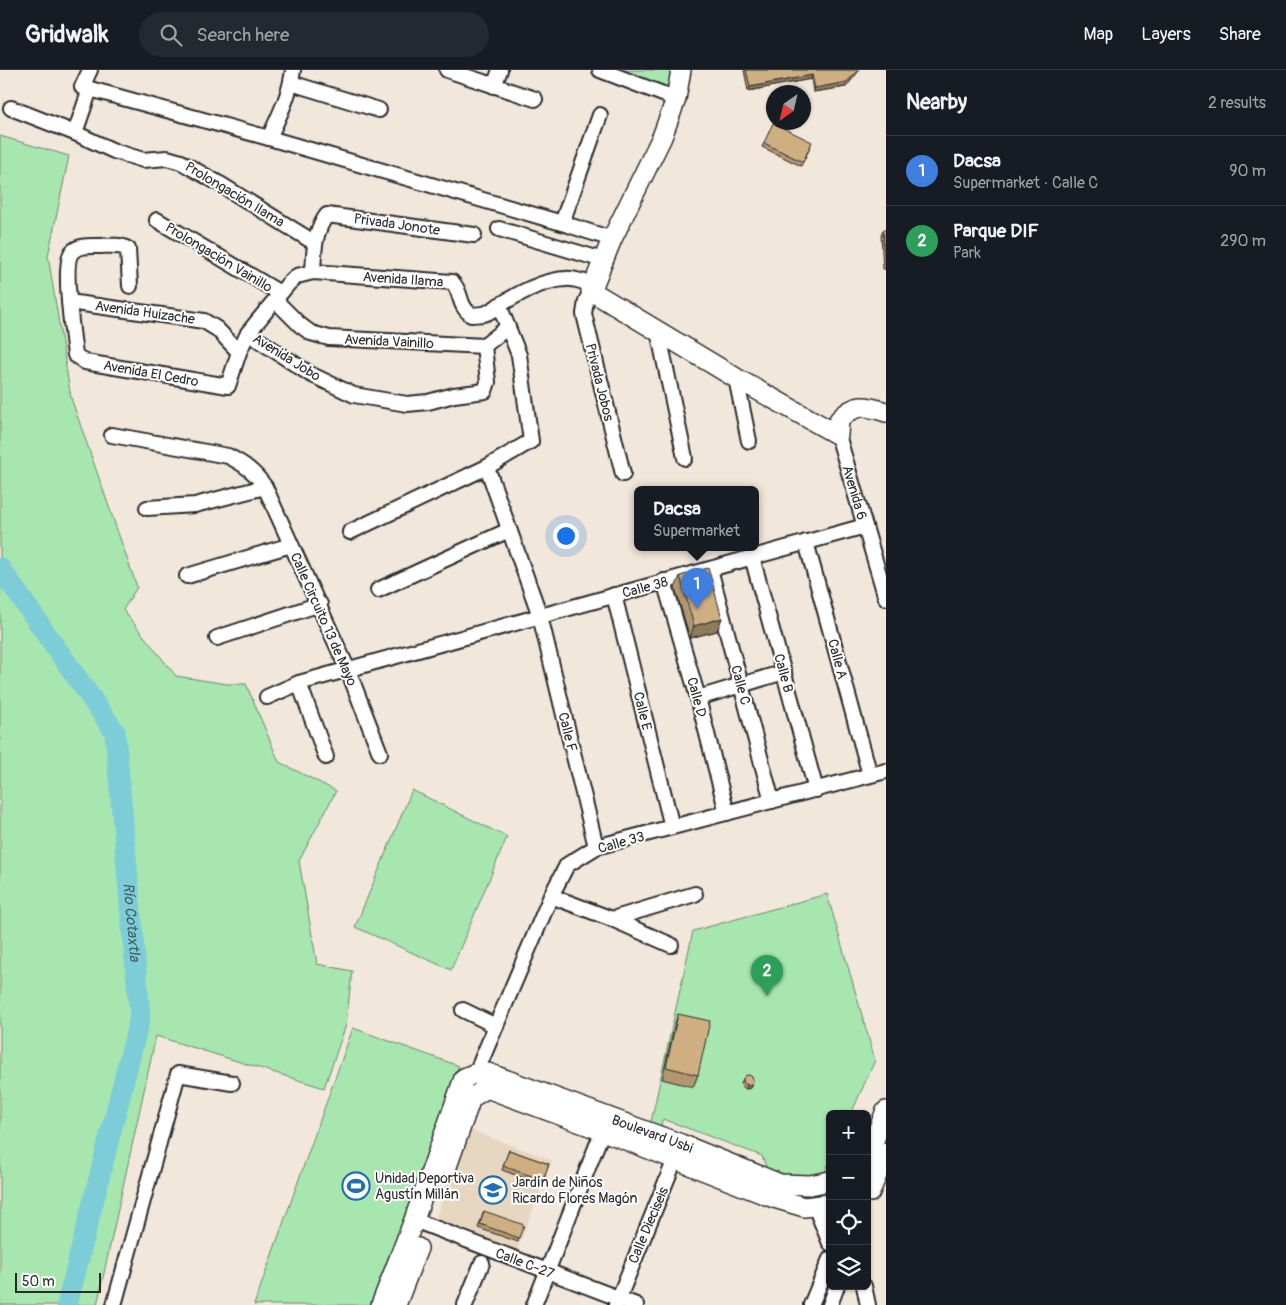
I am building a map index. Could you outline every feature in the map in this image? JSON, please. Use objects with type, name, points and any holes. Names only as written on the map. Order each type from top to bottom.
[{"type":"street","points":[[90,70],[82,87],[90,90],[269,138],[612,239]]},
{"type":"street","points":[[447,70],[535,99]]},
{"type":"street","points":[[494,86],[500,70]]},
{"type":"street","points":[[600,70],[676,99]]},
{"type":"street","points":[[591,290],[612,239],[662,137],[676,99],[681,70]]},
{"type":"street","points":[[269,138],[284,106],[292,77],[379,110]]},
{"type":"street","points":[[75,133],[90,90]]},
{"type":"street","name":"Prolongación Ilama","points":[[11,108],[75,133],[114,151],[143,160],[167,158],[181,162],[315,243]]},
{"type":"street","points":[[562,223],[600,115]]},
{"type":"street","name":"Privada Jonote","points":[[315,243],[322,221],[327,215],[474,235]]},
{"type":"street","name":"Prolongación Vainillo","points":[[157,220],[278,297]]},
{"type":"street","points":[[499,229],[604,260]]},
{"type":"street","points":[[239,352],[248,333],[297,276],[313,272],[315,243]]},
{"type":"street","points":[[68,302],[68,258],[73,251],[84,246],[122,246],[128,249],[130,286]]},
{"type":"street","name":"Avenida Ilama","points":[[313,272],[452,282],[458,288],[463,309],[471,315],[487,314],[499,305]]},
{"type":"street","points":[[350,532],[487,467],[531,442],[519,355],[499,305],[534,287],[552,281],[568,278],[585,282],[591,290],[658,331],[736,378],[838,435],[839,420],[848,410],[877,409]]},
{"type":"street","name":"Privada Jobos","points":[[591,290],[586,301],[584,314],[623,474]]},
{"type":"street","name":"Avenida Vainillo","points":[[278,297],[300,325],[311,333],[329,338],[484,346]]},
{"type":"street","name":"Avenida Huizache","points":[[68,302],[204,321],[217,329],[239,352]]},
{"type":"street","name":"Avenida El Cedro","points":[[68,302],[75,355],[85,362],[228,386],[239,352]]},
{"type":"street","points":[[484,346],[508,327]]},
{"type":"street","points":[[658,331],[685,458]]},
{"type":"street","name":"Avenida Jobo","points":[[248,333],[310,374],[345,390],[354,394],[407,404],[485,391],[488,382],[484,346]]},
{"type":"street","points":[[736,378],[749,441]]},
{"type":"street","name":"Calle Circuito 13 de Mayo","points":[[112,435],[228,456],[244,464],[257,474],[265,487],[320,604],[380,753]]},
{"type":"street","name":"Avenida 6","points":[[838,435],[886,598]]},
{"type":"street","name":"Calle F","points":[[487,467],[540,616],[596,847]]},
{"type":"street","points":[[147,508],[195,505],[265,487]]},
{"type":"street","name":"Calle 38","points":[[267,696],[300,683],[865,526]]},
{"type":"street","points":[[378,590],[509,530]]},
{"type":"street","name":"Calle A","points":[[806,542],[870,775]]},
{"type":"street","points":[[187,576],[291,545]]},
{"type":"street","name":"Calle B","points":[[752,557],[816,790]]},
{"type":"street","name":"Calle C","points":[[710,569],[772,801]]},
{"type":"street","name":"Calle D","points":[[664,581],[698,698],[727,813]]},
{"type":"street","name":"Calle E","points":[[614,595],[672,827]]},
{"type":"street","points":[[217,638],[320,604]]},
{"type":"street","points":[[698,698],[784,672]]},
{"type":"street","points":[[300,683],[326,757]]},
{"type":"street","name":"Calle 33","points":[[481,1081],[496,1026],[567,865],[596,847],[886,771]]},
{"type":"street","points":[[612,919],[695,894]]},
{"type":"street","points":[[552,896],[612,919],[671,945]]},
{"type":"street","points":[[463,1010],[496,1026]]},
{"type":"street","points":[[114,1305],[178,1074],[232,1083]]},
{"type":"street","points":[[382,1305],[420,1223],[471,1098],[481,1081]]},
{"type":"street","name":"Boulevard Usbi","points":[[481,1081],[605,1124],[678,1152],[780,1184],[810,1185],[826,1182]]},
{"type":"street","points":[[871,1180],[886,1111]]},
{"type":"street","points":[[534,1305],[605,1124]]},
{"type":"street","name":"Boulevard Usbi","points":[[678,1152],[791,1204],[804,1206],[822,1205]]},
{"type":"street","name":"Calle Dieciseis","points":[[617,1302],[678,1152]]},
{"type":"street","points":[[822,1205],[826,1224]]},
{"type":"street","points":[[396,1305],[420,1223]]},
{"type":"street","name":"Calle C-27","points":[[420,1223],[547,1272],[617,1302],[636,1305]]},
{"type":"street","points":[[465,1305],[482,1263]]},
{"type":"street","points":[[810,1305],[826,1268]]},
{"type":"street","points":[[830,1305],[835,1290]]},
{"type":"street","points":[[865,1290],[868,1305]]},
{"type":"shaded area","name":"Jardín de Niños Ricardo Flores Magón","points":[[467,1129],[552,1160],[516,1253],[435,1221]]},
{"type":"green space","points":[[618,70],[678,70],[673,91]]},
{"type":"green space","points":[[0,136],[69,156],[48,256],[71,398],[137,587],[123,610],[176,676],[227,684],[246,684],[279,762],[336,791],[299,861],[317,964],[352,971],[346,1025],[324,1088],[156,1036],[97,1305],[0,1305]]},
{"type":"green space","points":[[412,790],[507,837],[451,970],[355,927]]},
{"type":"green space","points":[[827,894],[875,1060],[853,1110],[826,1110],[826,1170],[823,1176],[769,1175],[762,1156],[663,1119],[661,1123],[665,1132],[649,1131],[693,931]]},
{"type":"green space","name":"Unidad Deportiva Agustín Millán","points":[[353,1028],[459,1066],[373,1305],[254,1305]]},
{"type":"building","points":[[746,70],[858,70],[847,82],[815,88],[812,75],[750,87]]},
{"type":"building","points":[[770,130],[787,130],[812,142],[803,162],[764,143]]},
{"type":"building","points":[[883,230],[886,230],[886,265],[885,265]]},
{"type":"building","points":[[708,568],[722,618],[694,626],[680,576]]},
{"type":"building","points":[[678,1014],[710,1021],[698,1075],[666,1067]]},
{"type":"building","points":[[746,1075],[750,1075],[753,1080],[752,1084],[746,1085],[743,1082],[743,1078]]},
{"type":"building","points":[[509,1150],[549,1164],[543,1180],[503,1166]]},
{"type":"building","points":[[484,1211],[524,1225],[519,1238],[480,1224]]},
{"type":"waterway","name":"Río Cotaxtla","points":[[0,568],[115,732],[140,1017],[67,1305]]},
{"type":"place","name":"Dacsa","points":[[697,609]]},
{"type":"place","name":"Parque DIF","points":[[767,996]]},
{"type":"place","name":"Unidad Deportiva Agustín Millán","points":[[356,1186]]},
{"type":"place","name":"Jardín de Niños Ricardo Flores Magón","points":[[493,1190]]}]
